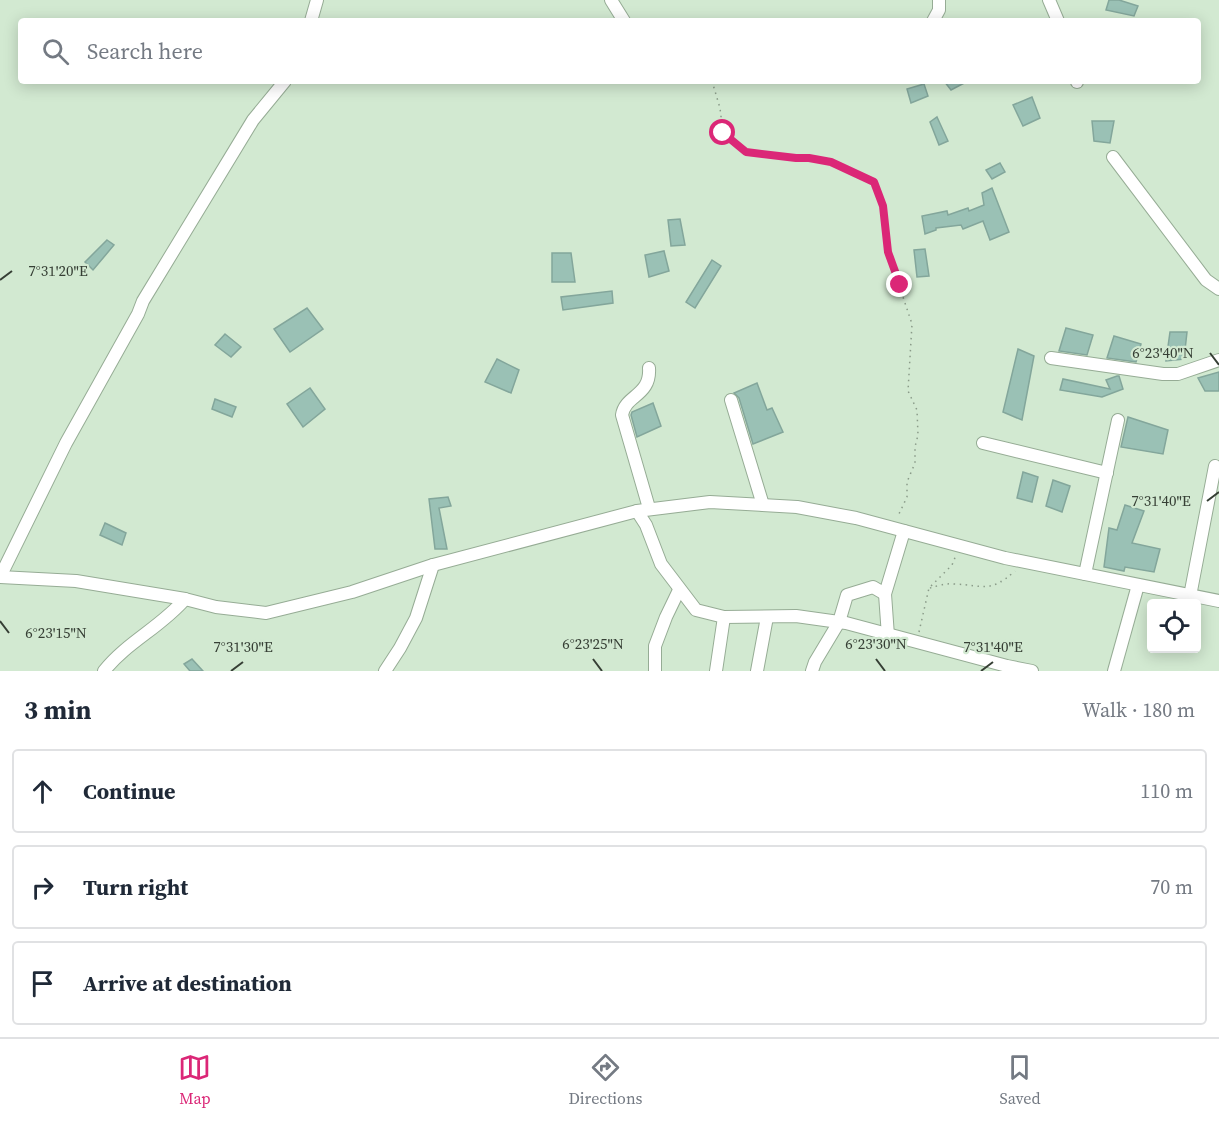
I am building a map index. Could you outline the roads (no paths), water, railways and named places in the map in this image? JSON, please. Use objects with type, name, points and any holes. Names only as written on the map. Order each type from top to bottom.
[{"type":"street","points":[[311,18],[317,0]]},
{"type":"street","points":[[611,0],[622,18]]},
{"type":"street","points":[[935,18],[939,10],[939,0]]},
{"type":"street","points":[[1049,0],[1057,18]]},
{"type":"street","points":[[283,84],[253,120],[143,301],[66,444],[0,577],[76,581],[185,599],[216,607],[266,613],[352,592],[433,565],[643,510],[710,502],[763,505],[856,518],[1025,562],[1219,601]]},
{"type":"street","points":[[1113,157],[1206,280],[1219,289]]},
{"type":"street","points":[[1051,358],[1163,374],[1178,374],[1219,360]]},
{"type":"street","points":[[649,368],[650,378],[645,387],[623,408],[622,415],[646,525],[661,564],[696,610],[723,616],[796,616],[838,622],[1032,671]]},
{"type":"street","points":[[731,400],[763,505]]},
{"type":"street","points":[[1085,574],[1118,420]]},
{"type":"street","points":[[983,444],[1107,473]]},
{"type":"street","points":[[1190,596],[1214,497],[1215,466]]},
{"type":"street","points":[[888,636],[885,594],[900,530]]},
{"type":"street","points":[[385,671],[416,618],[433,565]]},
{"type":"street","points":[[1114,671],[1138,585]]},
{"type":"street","points":[[812,671],[838,622],[847,595],[873,587],[885,594]]},
{"type":"street","points":[[655,671],[655,646],[679,590]]},
{"type":"street","points":[[104,671],[115,658],[165,619],[185,599]]},
{"type":"street","points":[[716,671],[723,616]]},
{"type":"street","points":[[758,671],[767,617]]}]
